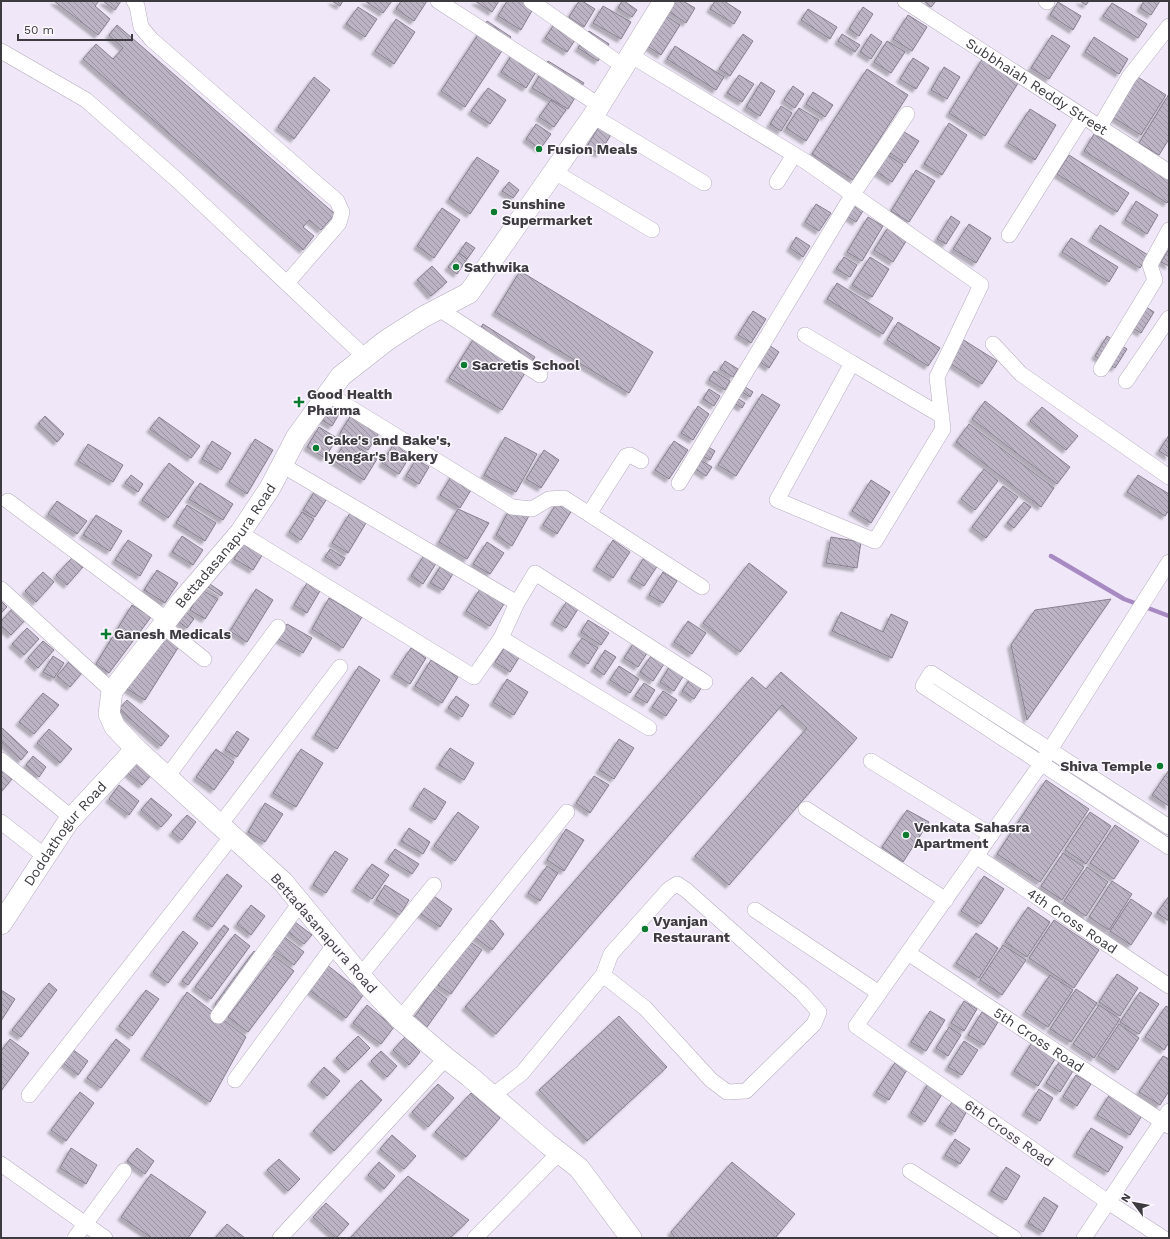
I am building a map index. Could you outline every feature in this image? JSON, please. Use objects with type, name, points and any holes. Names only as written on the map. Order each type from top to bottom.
[{"type":"street","points":[[134,1],[137,6],[141,27],[152,40],[337,201],[342,212],[339,223],[287,283]]},
{"type":"street","points":[[438,1],[704,183]]},
{"type":"street","points":[[532,1],[626,61],[794,155],[853,194],[981,285],[937,377],[943,429],[875,541],[777,500],[852,363]]},
{"type":"street","name":"Bettadasanapura Road","points":[[631,1238],[579,1168],[559,1153],[400,1019],[360,976],[283,882],[136,749],[114,726],[109,714],[112,691],[165,623],[240,533],[270,488],[296,438],[341,376],[387,340],[469,293],[596,110],[664,1]]},
{"type":"street","name":"Subbhaiah Reddy Street","points":[[905,1],[1169,172]]},
{"type":"street","points":[[1099,128],[1130,77],[1169,26]]},
{"type":"street","points":[[1,51],[86,100],[177,180],[365,356]]},
{"type":"street","points":[[679,483],[853,194],[907,114]]},
{"type":"street","points":[[1009,235],[1083,117]]},
{"type":"street","points":[[777,182],[794,155]]},
{"type":"street","points":[[554,171],[652,230]]},
{"type":"street","points":[[1101,369],[1155,280],[1150,265],[1169,230]]},
{"type":"street","points":[[439,309],[540,375]]},
{"type":"street","points":[[1126,381],[1169,318]]},
{"type":"street","points":[[805,335],[942,416]]},
{"type":"street","points":[[993,344],[1021,374],[1169,477]]},
{"type":"street","points":[[328,394],[512,507],[532,509],[549,499],[564,498],[702,587]]},
{"type":"street","points":[[589,514],[626,456],[630,455],[641,461]]},
{"type":"street","points":[[282,465],[517,603]]},
{"type":"street","points":[[8,501],[165,623],[204,659]]},
{"type":"street","points":[[240,533],[474,677],[501,638],[517,603],[535,573],[705,682]]},
{"type":"street","points":[[756,910],[879,993],[1041,764],[1169,562]]},
{"type":"street","points":[[1,589],[112,691]]},
{"type":"street","points":[[167,778],[278,628]]},
{"type":"street","points":[[501,638],[649,728]]},
{"type":"street","points":[[29,1095],[226,830],[340,667]]},
{"type":"street","points":[[1169,827],[1049,751],[931,673],[923,686],[1169,847]]},
{"type":"street","name":"Doddathogur Road","points":[[4,914],[46,857],[68,822],[136,749]]},
{"type":"street","points":[[1,760],[72,818]]},
{"type":"street","points":[[871,761],[991,835]]},
{"type":"street","points":[[806,810],[946,900]]},
{"type":"street","points":[[400,1019],[567,812]]},
{"type":"street","points":[[1,822],[46,857]]},
{"type":"street","name":"4th Cross Road","points":[[976,856],[1169,986]]},
{"type":"street","points":[[492,1096],[522,1073],[603,975],[611,954],[669,889],[677,884],[686,890],[802,993],[819,1012],[814,1024],[746,1091],[727,1092],[711,1080],[645,1008],[603,975]]},
{"type":"street","points":[[360,976],[434,885]]},
{"type":"street","points":[[218,1016],[300,903]]},
{"type":"street","points":[[235,1080],[335,944]]},
{"type":"street","name":"5th Cross Road","points":[[908,953],[1167,1119]]},
{"type":"street","name":"6th Cross Road","points":[[879,993],[856,1026],[1108,1202],[1163,1238]]},
{"type":"street","points":[[280,1238],[446,1058]]},
{"type":"street","points":[[1084,1238],[1167,1119]]},
{"type":"street","points":[[475,1238],[559,1153]]},
{"type":"street","points":[[1,1164],[105,1238]]},
{"type":"street","points":[[74,1238],[124,1171]]},
{"type":"street","points":[[910,1171],[1014,1238]]},
{"type":"building","points":[[54,1],[99,1],[95,6],[110,19],[98,35]]},
{"type":"building","points":[[103,1],[121,1],[115,10]]},
{"type":"building","points":[[332,1],[343,1],[340,6]]},
{"type":"building","points":[[365,1],[392,1],[383,13]]},
{"type":"building","points":[[401,1],[427,1],[414,21],[396,9]]},
{"type":"building","points":[[475,1],[499,1],[492,12]]},
{"type":"building","points":[[507,1],[525,1],[534,7],[521,30],[498,16]]},
{"type":"building","points":[[579,1],[582,1],[595,9],[584,27],[569,17]]},
{"type":"building","points":[[622,1],[637,10],[632,17],[618,8]]},
{"type":"building","points":[[675,1],[683,1],[695,8],[686,23],[668,11]]},
{"type":"building","points":[[715,1],[724,1],[741,12],[734,24],[710,9]]},
{"type":"building","points":[[924,1],[936,1],[931,7]]},
{"type":"building","points":[[1080,1],[1089,1],[1086,5]]},
{"type":"building","points":[[1144,1],[1160,1],[1151,15],[1140,8]]},
{"type":"building","points":[[1058,2],[1081,16],[1073,30],[1050,15]]},
{"type":"building","points":[[1112,3],[1147,24],[1138,38],[1103,16]]},
{"type":"building","points":[[603,6],[631,22],[621,39],[593,23]]},
{"type":"building","points":[[358,7],[377,19],[365,37],[346,24]]},
{"type":"building","points":[[863,7],[873,14],[859,36],[849,29]]},
{"type":"building","points":[[808,9],[837,27],[830,39],[801,20]]},
{"type":"building","points":[[663,14],[680,25],[661,55],[644,44]]},
{"type":"building","points":[[908,15],[927,27],[912,51],[893,39]]},
{"type":"building","points":[[559,17],[581,31],[567,52],[545,38]]},
{"type":"building","points":[[396,19],[415,32],[394,64],[375,51]]},
{"type":"building","points":[[487,21],[511,37],[465,107],[441,91]]},
{"type":"building","points":[[117,25],[335,214],[321,230],[309,220],[303,227],[314,236],[303,250],[83,59],[96,44],[113,59],[123,48],[109,35]]},
{"type":"building","points":[[589,31],[609,44],[598,61],[578,48]]},
{"type":"building","points":[[743,34],[753,41],[730,76],[719,69]]},
{"type":"building","points":[[842,34],[860,45],[855,52],[838,41]]},
{"type":"building","points":[[871,34],[882,42],[871,59],[860,52]]},
{"type":"building","points":[[1052,35],[1070,46],[1049,79],[1031,68]]},
{"type":"building","points":[[1094,37],[1128,59],[1119,74],[1085,52]]},
{"type":"building","points":[[887,41],[905,52],[891,73],[874,62]]},
{"type":"building","points":[[675,46],[724,77],[716,90],[667,59]]},
{"type":"building","points":[[516,48],[541,64],[526,88],[501,72]]},
{"type":"building","points":[[913,58],[929,68],[916,89],[900,79]]},
{"type":"building","points":[[983,58],[1020,80],[985,136],[949,113]]},
{"type":"building","points":[[548,61],[584,83],[568,109],[532,88]]},
{"type":"building","points":[[944,67],[960,77],[947,99],[931,90]]},
{"type":"building","points":[[867,69],[908,95],[853,180],[812,154]]},
{"type":"building","points":[[739,75],[754,84],[742,102],[727,93]]},
{"type":"building","points":[[1136,76],[1166,95],[1141,135],[1111,116]]},
{"type":"building","points":[[314,77],[330,90],[294,139],[278,127]]},
{"type":"building","points":[[761,82],[775,91],[760,116],[746,107]]},
{"type":"building","points":[[793,86],[804,94],[795,108],[784,100]]},
{"type":"building","points":[[488,88],[506,100],[490,124],[471,111]]},
{"type":"building","points":[[813,92],[833,105],[825,117],[806,104]]},
{"type":"building","points":[[1169,94],[1169,139],[1159,155],[1139,143]]},
{"type":"building","points":[[551,100],[566,110],[554,127],[539,117]]},
{"type":"building","points":[[781,106],[792,113],[781,131],[770,124]]},
{"type":"building","points":[[799,108],[819,120],[806,141],[786,128]]},
{"type":"building","points":[[1030,109],[1056,125],[1035,160],[1008,143]]},
{"type":"building","points":[[949,123],[967,135],[942,175],[924,164]]},
{"type":"building","points":[[536,124],[551,134],[540,149],[526,139]]},
{"type":"building","points":[[600,125],[612,133],[599,154],[587,146]]},
{"type":"building","points":[[901,130],[919,141],[905,163],[887,151]]},
{"type":"building","points":[[1094,134],[1169,180],[1169,200],[1167,203],[1084,151]]},
{"type":"building","points":[[885,153],[903,165],[892,182],[874,170]]},
{"type":"building","points":[[1069,155],[1129,193],[1117,212],[1057,174]]},
{"type":"building","points":[[477,157],[499,171],[470,214],[449,199]]},
{"type":"building","points":[[916,170],[935,181],[909,222],[891,211]]},
{"type":"building","points":[[509,182],[519,190],[513,198],[502,191]]},
{"type":"building","points":[[854,198],[866,206],[856,222],[844,214]]},
{"type":"building","points":[[1136,201],[1158,215],[1147,234],[1125,220]]},
{"type":"building","points":[[816,204],[831,213],[819,231],[805,222]]},
{"type":"building","points":[[442,208],[460,220],[434,258],[417,246]]},
{"type":"building","points":[[951,216],[960,222],[946,244],[937,239]]},
{"type":"building","points":[[868,217],[883,226],[862,261],[847,252]]},
{"type":"building","points":[[969,224],[991,238],[976,263],[953,249]]},
{"type":"building","points":[[1100,225],[1148,255],[1140,268],[1092,238]]},
{"type":"building","points":[[889,226],[908,238],[893,262],[874,250]]},
{"type":"building","points":[[796,237],[810,246],[803,257],[790,248]]},
{"type":"building","points":[[1071,238],[1118,267],[1109,282],[1062,252]]},
{"type":"building","points":[[466,242],[475,248],[467,259],[459,253]]},
{"type":"building","points":[[1169,249],[1169,266],[1161,262]]},
{"type":"building","points":[[459,253],[467,259],[457,274],[448,267]]},
{"type":"building","points":[[844,257],[857,265],[850,277],[836,269]]},
{"type":"building","points":[[870,257],[889,269],[872,297],[852,285]]},
{"type":"building","points":[[432,266],[447,282],[431,296],[417,280]]},
{"type":"building","points":[[520,271],[653,352],[629,393],[495,312]]},
{"type":"building","points":[[837,283],[893,318],[883,334],[827,299]]},
{"type":"building","points":[[1138,302],[1154,312],[1141,333],[1125,323]]},
{"type":"building","points":[[753,311],[766,319],[751,343],[738,335]]},
{"type":"building","points":[[898,322],[940,348],[928,366],[887,340]]},
{"type":"building","points":[[483,324],[535,357],[502,410],[449,378]]},
{"type":"building","points":[[1107,336],[1127,349],[1115,368],[1095,356]]},
{"type":"building","points":[[962,339],[997,361],[982,384],[948,362]]},
{"type":"building","points":[[769,345],[779,352],[769,368],[759,361]]},
{"type":"building","points":[[725,361],[738,369],[733,377],[720,369]]},
{"type":"building","points":[[714,371],[730,381],[725,390],[709,380]]},
{"type":"building","points":[[742,385],[753,392],[750,397],[739,390]]},
{"type":"building","points":[[709,389],[720,396],[714,406],[703,399]]},
{"type":"building","points":[[762,394],[780,405],[736,476],[718,465]]},
{"type":"building","points":[[734,396],[745,403],[742,408],[731,401]]},
{"type":"building","points":[[330,401],[342,409],[332,426],[319,418]]},
{"type":"building","points":[[985,401],[1070,467],[1057,484],[972,419]]},
{"type":"building","points":[[698,406],[709,414],[693,440],[681,433]]},
{"type":"building","points":[[1042,407],[1078,436],[1066,450],[1030,421]]},
{"type":"building","points":[[351,415],[379,433],[368,450],[340,433]]},
{"type":"building","points":[[45,416],[64,434],[57,442],[38,424]]},
{"type":"building","points":[[159,417],[200,446],[191,458],[150,429]]},
{"type":"building","points":[[969,424],[1054,488],[1041,507],[956,442]]},
{"type":"building","points":[[319,427],[337,438],[325,458],[307,447]]},
{"type":"building","points":[[1169,435],[1169,457],[1159,451]]},
{"type":"building","points":[[505,437],[537,454],[516,492],[484,475]]},
{"type":"building","points":[[255,439],[273,450],[247,494],[229,482]]},
{"type":"building","points":[[346,440],[377,459],[364,480],[334,461]]},
{"type":"building","points":[[212,441],[231,453],[221,470],[202,459]]},
{"type":"building","points":[[674,441],[688,450],[669,479],[655,470]]},
{"type":"building","points":[[395,442],[412,453],[399,474],[382,463]]},
{"type":"building","points":[[88,444],[123,465],[113,482],[78,461]]},
{"type":"building","points":[[705,445],[715,451],[710,460],[699,454]]},
{"type":"building","points":[[544,450],[559,460],[541,488],[526,479]]},
{"type":"building","points":[[697,458],[712,467],[706,476],[691,466]]},
{"type":"building","points":[[416,459],[429,467],[419,484],[406,476]]},
{"type":"building","points":[[169,463],[194,482],[168,518],[142,500]]},
{"type":"building","points":[[984,469],[998,481],[975,510],[961,499]]},
{"type":"building","points":[[454,472],[474,485],[460,508],[440,495]]},
{"type":"building","points":[[131,475],[143,484],[138,492],[125,483]]},
{"type":"building","points":[[1138,475],[1169,494],[1169,510],[1165,516],[1127,492]]},
{"type":"building","points":[[871,480],[890,492],[871,523],[852,511]]},
{"type":"building","points":[[200,483],[233,504],[223,520],[189,499]]},
{"type":"building","points":[[1003,486],[1018,497],[986,538],[972,527]]},
{"type":"building","points":[[316,489],[328,497],[315,517],[303,510]]},
{"type":"building","points":[[560,498],[574,507],[557,534],[543,525]]},
{"type":"building","points":[[57,501],[87,521],[77,534],[48,514]]},
{"type":"building","points":[[1024,502],[1031,507],[1014,528],[1007,523]]},
{"type":"building","points":[[187,505],[216,523],[205,541],[176,523]]},
{"type":"building","points":[[458,509],[489,523],[467,559],[439,542]]},
{"type":"building","points":[[509,510],[530,514],[512,546],[496,535]]},
{"type":"building","points":[[302,512],[314,519],[301,540],[289,532]]},
{"type":"building","points":[[350,513],[366,523],[348,553],[332,543]]},
{"type":"building","points":[[96,515],[122,531],[110,551],[83,535]]},
{"type":"building","points":[[182,536],[203,550],[193,565],[172,552]]},
{"type":"building","points":[[831,537],[861,542],[857,568],[826,563]]},
{"type":"building","points":[[128,540],[152,555],[140,576],[115,560]]},
{"type":"building","points":[[613,540],[630,552],[613,578],[596,567]]},
{"type":"building","points":[[245,541],[264,552],[253,570],[234,559]]},
{"type":"building","points":[[487,542],[504,553],[490,574],[473,564]]},
{"type":"building","points":[[330,549],[345,558],[340,566],[325,557]]},
{"type":"building","points":[[425,554],[437,562],[423,584],[411,576]]},
{"type":"building","points":[[645,556],[658,565],[644,586],[631,578]]},
{"type":"building","points":[[72,558],[83,567],[67,585],[56,575]]},
{"type":"building","points":[[749,563],[787,592],[740,652],[703,623]]},
{"type":"building","points":[[442,564],[454,572],[443,590],[430,583]]},
{"type":"building","points":[[157,570],[178,583],[165,603],[144,590]]},
{"type":"building","points":[[43,572],[54,582],[36,602],[25,591]]},
{"type":"building","points":[[663,572],[677,581],[663,603],[649,595]]},
{"type":"building","points":[[207,582],[223,593],[221,596],[205,585]]},
{"type":"building","points":[[307,583],[320,591],[307,613],[294,605]]},
{"type":"building","points":[[256,589],[273,600],[247,642],[230,631]]},
{"type":"building","points":[[480,589],[504,604],[490,626],[466,611]]},
{"type":"building","points":[[202,590],[218,599],[205,619],[190,610]]},
{"type":"building","points":[[329,598],[362,617],[343,648],[312,629]]},
{"type":"building","points":[[1111,599],[1027,720],[1011,645],[1035,610]]},
{"type":"building","points":[[1,601],[7,607],[1,613]]},
{"type":"building","points":[[567,601],[578,609],[566,628],[554,621]]},
{"type":"building","points":[[16,605],[29,616],[11,635],[1,626],[1,621]]},
{"type":"building","points":[[132,605],[151,617],[109,673],[96,664]]},
{"type":"building","points":[[186,612],[194,619],[187,628],[178,621]]},
{"type":"building","points":[[841,612],[883,632],[891,614],[908,622],[892,658],[832,631]]},
{"type":"building","points":[[588,620],[609,633],[601,645],[581,632]]},
{"type":"building","points":[[688,621],[706,633],[692,654],[674,642]]},
{"type":"building","points":[[287,624],[312,638],[303,653],[278,639]]},
{"type":"building","points":[[27,628],[39,639],[24,655],[12,644]]},
{"type":"building","points":[[163,631],[181,643],[145,700],[127,689]]},
{"type":"building","points":[[582,638],[598,648],[588,664],[572,653]]},
{"type":"building","points":[[43,641],[54,650],[38,668],[28,658]]},
{"type":"building","points":[[635,641],[649,650],[638,667],[624,658]]},
{"type":"building","points":[[505,647],[520,656],[510,672],[495,662]]},
{"type":"building","points":[[411,648],[426,658],[410,684],[394,674]]},
{"type":"building","points":[[605,650],[616,657],[604,675],[594,668]]},
{"type":"building","points":[[53,656],[64,663],[54,678],[43,672]]},
{"type":"building","points":[[651,656],[664,664],[653,681],[640,672]]},
{"type":"building","points":[[73,657],[86,668],[70,687],[57,676]]},
{"type":"building","points":[[431,660],[458,677],[442,703],[415,686]]},
{"type":"building","points":[[673,661],[687,670],[674,691],[660,682]]},
{"type":"building","points":[[359,666],[380,680],[337,749],[315,735]]},
{"type":"building","points":[[619,666],[639,679],[630,693],[610,680]]},
{"type":"building","points":[[697,668],[709,676],[694,699],[682,691]]},
{"type":"building","points":[[781,672],[857,738],[729,885],[695,856],[807,728],[782,705],[496,1034],[465,1007],[752,677],[766,689]]},
{"type":"building","points":[[507,679],[528,692],[514,715],[493,702]]},
{"type":"building","points":[[644,683],[655,690],[647,703],[635,696]]},
{"type":"building","points":[[663,691],[677,700],[666,716],[652,707]]},
{"type":"building","points":[[43,693],[59,705],[34,734],[19,722]]},
{"type":"building","points":[[456,696],[469,705],[462,717],[448,708]]},
{"type":"building","points":[[127,700],[169,736],[161,746],[119,709]]},
{"type":"building","points":[[1,727],[28,752],[21,760],[1,741]]},
{"type":"building","points":[[49,729],[72,749],[60,763],[37,743]]},
{"type":"building","points":[[237,731],[249,739],[237,757],[225,750]]},
{"type":"building","points":[[619,739],[634,748],[614,779],[599,770]]},
{"type":"building","points":[[450,748],[474,763],[464,780],[439,765]]},
{"type":"building","points":[[216,749],[234,762],[214,790],[196,777]]},
{"type":"building","points":[[301,749],[323,763],[296,807],[273,793]]},
{"type":"building","points":[[33,756],[46,767],[39,777],[26,765]]},
{"type":"building","points":[[135,757],[153,773],[142,785],[124,770]]},
{"type":"building","points":[[1169,770],[1169,806],[1152,795]]},
{"type":"building","points":[[4,771],[13,778],[1,792],[1,774]]},
{"type":"building","points":[[594,776],[609,785],[590,813],[576,803]]},
{"type":"building","points":[[1046,780],[1089,809],[1040,882],[997,854]]},
{"type":"building","points":[[119,785],[139,801],[129,815],[109,799]]},
{"type":"building","points":[[424,788],[446,802],[435,820],[413,806]]},
{"type":"building","points":[[151,798],[172,815],[161,827],[141,810]]},
{"type":"building","points":[[265,803],[283,814],[265,842],[248,832]]},
{"type":"building","name":"Venkata Sahasra Apartment","points":[[907,810],[929,822],[903,862],[882,847]]},
{"type":"building","points":[[458,812],[479,827],[455,861],[434,846]]},
{"type":"building","points":[[1090,812],[1111,826],[1086,864],[1065,850]]},
{"type":"building","points":[[187,815],[196,822],[182,840],[172,832]]},
{"type":"building","points":[[1115,825],[1139,841],[1114,879],[1090,863]]},
{"type":"building","points":[[409,828],[430,842],[423,854],[401,841]]},
{"type":"building","points":[[566,829],[584,840],[564,871],[547,860]]},
{"type":"building","points":[[395,849],[419,864],[412,874],[388,859]]},
{"type":"building","points":[[335,851],[348,859],[326,893],[313,885]]},
{"type":"building","points":[[1063,853],[1084,867],[1062,900],[1041,886]]},
{"type":"building","points":[[372,864],[389,875],[372,899],[355,888]]},
{"type":"building","points":[[547,866],[558,873],[540,901],[528,893]]},
{"type":"building","points":[[1087,867],[1108,882],[1086,916],[1064,901]]},
{"type":"building","points":[[227,874],[242,886],[212,927],[196,916]]},
{"type":"building","points":[[984,876],[1004,889],[981,924],[961,911]]},
{"type":"building","points":[[1112,881],[1132,894],[1109,930],[1089,917]]},
{"type":"building","points":[[385,885],[409,900],[400,915],[376,900]]},
{"type":"building","points":[[431,894],[452,909],[440,927],[418,912]]},
{"type":"building","points":[[1169,896],[1169,921],[1157,913]]},
{"type":"building","points":[[1131,899],[1152,913],[1131,945],[1110,931]]},
{"type":"building","points":[[251,905],[265,916],[251,935],[237,924]]},
{"type":"building","points":[[1028,907],[1050,922],[1027,957],[1005,942]]},
{"type":"building","points":[[286,915],[312,935],[304,944],[279,925]]},
{"type":"building","points":[[485,920],[493,921],[504,934],[492,950],[473,936]]},
{"type":"building","points":[[1054,920],[1099,950],[1074,988],[1029,958]]},
{"type":"building","points":[[224,925],[229,929],[188,985],[182,981]]},
{"type":"building","points":[[183,931],[198,943],[168,983],[153,972]]},
{"type":"building","points":[[976,933],[998,948],[979,978],[956,963]]},
{"type":"building","points":[[235,934],[250,946],[211,999],[195,987]]},
{"type":"building","points":[[283,936],[304,952],[294,965],[274,950]]},
{"type":"building","points":[[469,941],[482,950],[451,994],[438,985]]},
{"type":"building","points":[[1003,945],[1026,960],[1002,995],[980,980]]},
{"type":"building","points":[[254,951],[263,958],[224,1011],[215,1004]]},
{"type":"building","points":[[274,956],[294,971],[248,1032],[228,1017]]},
{"type":"building","points":[[327,965],[364,994],[346,1018],[308,989]]},
{"type":"building","points":[[1117,974],[1138,988],[1120,1016],[1099,1002]]},
{"type":"building","points":[[1050,975],[1073,990],[1048,1027],[1025,1012]]},
{"type":"building","points":[[49,983],[57,990],[21,1037],[12,1030]]},
{"type":"building","points":[[434,989],[447,999],[424,1031],[411,1022]]},
{"type":"building","points":[[1076,989],[1097,1003],[1071,1042],[1050,1029]]},
{"type":"building","points":[[1,990],[15,999],[1,1021]]},
{"type":"building","points":[[146,990],[159,999],[132,1036],[119,1026]]},
{"type":"building","points":[[187,992],[246,1037],[210,1102],[144,1056]]},
{"type":"building","points":[[1140,992],[1159,1004],[1139,1034],[1120,1022]]},
{"type":"building","points":[[964,1001],[977,1009],[964,1031],[951,1023]]},
{"type":"building","points":[[367,1005],[394,1027],[381,1044],[353,1023]]},
{"type":"building","points":[[1099,1005],[1120,1019],[1094,1058],[1073,1044]]},
{"type":"building","points":[[1166,1006],[1169,1008],[1169,1042],[1164,1050],[1145,1037]]},
{"type":"building","points":[[930,1011],[945,1020],[926,1051],[911,1042]]},
{"type":"building","points":[[982,1012],[998,1022],[984,1045],[968,1035]]},
{"type":"building","points":[[619,1016],[667,1067],[587,1141],[539,1090]]},
{"type":"building","points":[[1119,1024],[1139,1038],[1118,1070],[1098,1056]]},
{"type":"building","points":[[949,1027],[961,1035],[948,1056],[936,1048]]},
{"type":"building","points":[[358,1036],[370,1048],[348,1070],[336,1058]]},
{"type":"building","points":[[405,1037],[420,1052],[409,1065],[393,1050]]},
{"type":"building","points":[[10,1039],[29,1053],[1,1091],[1,1051]]},
{"type":"building","points":[[116,1039],[130,1050],[101,1088],[87,1078]]},
{"type":"building","points":[[964,1041],[978,1050],[962,1075],[948,1067]]},
{"type":"building","points":[[1033,1041],[1057,1056],[1038,1086],[1014,1071]]},
{"type":"building","points":[[72,1049],[88,1061],[78,1075],[62,1062]]},
{"type":"building","points":[[381,1051],[397,1066],[387,1077],[371,1061]]},
{"type":"building","points":[[1163,1056],[1169,1059],[1169,1091],[1160,1105],[1139,1092]]},
{"type":"building","points":[[896,1061],[908,1068],[889,1100],[876,1092]]},
{"type":"building","points":[[1059,1062],[1073,1071],[1060,1092],[1046,1083]]},
{"type":"building","points":[[324,1067],[340,1081],[327,1096],[311,1082]]},
{"type":"building","points":[[1076,1075],[1091,1084],[1077,1106],[1063,1097]]},
{"type":"building","points":[[361,1080],[382,1100],[334,1151],[313,1131]]},
{"type":"building","points":[[929,1082],[944,1091],[925,1122],[911,1113]]},
{"type":"building","points":[[438,1084],[454,1098],[428,1127],[412,1112]]},
{"type":"building","points":[[1039,1089],[1053,1098],[1040,1121],[1025,1112]]},
{"type":"building","points":[[80,1092],[94,1103],[66,1141],[51,1130]]},
{"type":"building","points":[[471,1093],[500,1118],[466,1157],[435,1132]]},
{"type":"building","points":[[1110,1094],[1143,1114],[1130,1135],[1097,1115]]},
{"type":"building","points":[[952,1102],[967,1111],[955,1132],[939,1122]]},
{"type":"building","points":[[1091,1128],[1123,1147],[1108,1172],[1076,1153]]},
{"type":"building","points":[[392,1135],[416,1156],[404,1169],[380,1149]]},
{"type":"building","points":[[955,1139],[970,1149],[960,1164],[945,1155]]},
{"type":"building","points":[[71,1148],[97,1165],[86,1184],[60,1168]]},
{"type":"building","points":[[137,1148],[154,1161],[145,1174],[127,1161]]},
{"type":"building","points":[[279,1159],[300,1179],[288,1191],[267,1170]]},
{"type":"building","points":[[379,1162],[395,1176],[384,1189],[368,1175]]},
{"type":"building","points":[[732,1162],[795,1214],[775,1238],[675,1238],[671,1232]]},
{"type":"building","points":[[1006,1167],[1020,1176],[1006,1200],[991,1191]]},
{"type":"building","points":[[151,1174],[206,1212],[188,1238],[152,1238],[121,1217]]},
{"type":"building","points":[[408,1176],[469,1220],[450,1238],[350,1238]]},
{"type":"building","points":[[1044,1197],[1058,1206],[1043,1232],[1028,1223]]},
{"type":"building","points":[[326,1203],[349,1224],[336,1238],[313,1217]]},
{"type":"building","points":[[227,1224],[245,1238],[215,1238]]},
{"type":"waterway","points":[[1051,556],[1124,599],[1169,616]]},
{"type":"place","name":"Fusion Meals","points":[[539,149]]},
{"type":"place","name":"Sunshine Supermarket","points":[[494,212]]},
{"type":"place","name":"Sathwika","points":[[456,267]]},
{"type":"place","name":"Sacretis School","points":[[464,365]]},
{"type":"place","name":"Good Health Pharma","points":[[299,402]]},
{"type":"place","name":"Cake's and Bake's, Iyengar's Bakery","points":[[316,448]]},
{"type":"place","name":"Ganesh Medicals","points":[[106,634]]},
{"type":"place","name":"Shiva Temple","points":[[1160,766]]},
{"type":"place","name":"Venkata Sahasra Apartment","points":[[906,835]]},
{"type":"place","name":"Vyanjan Restaurant","points":[[645,929]]}]
